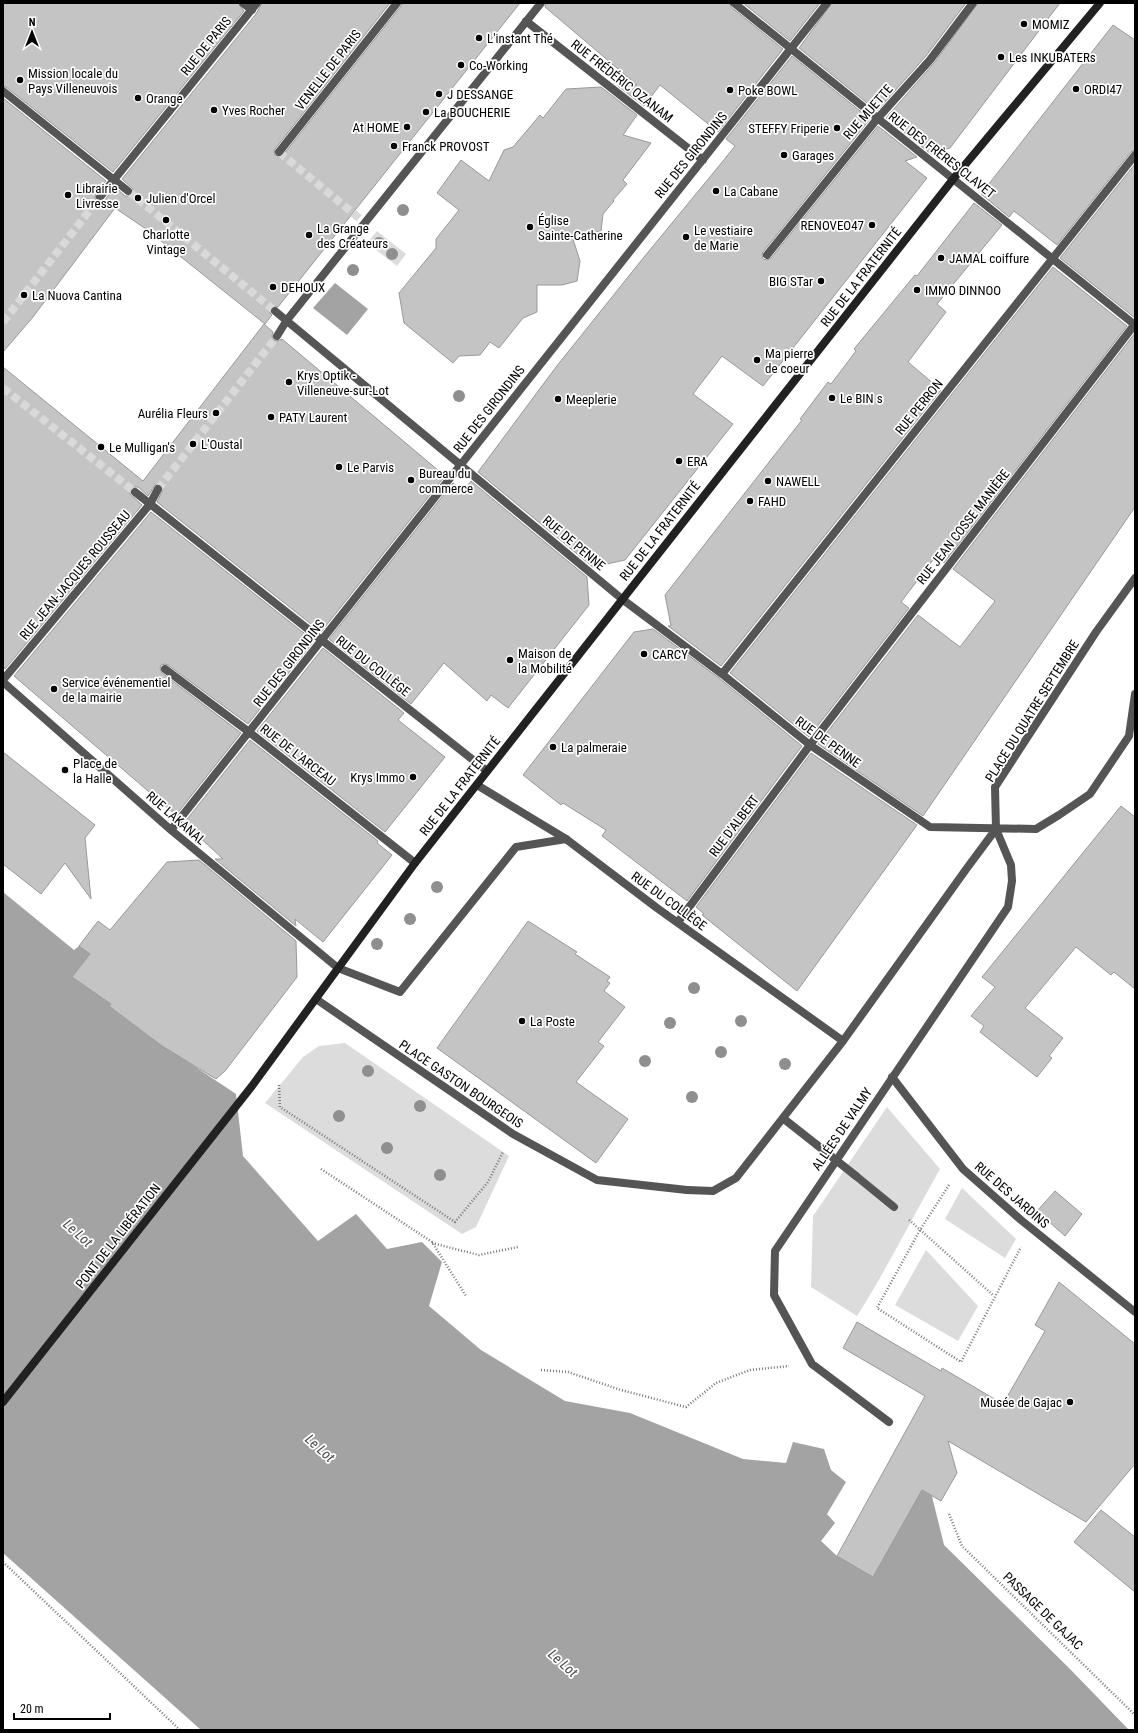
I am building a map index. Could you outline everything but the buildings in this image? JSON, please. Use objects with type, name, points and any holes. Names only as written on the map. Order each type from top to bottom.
[{"type":"main road","name":"RUE DE LA FRATERNITÉ","points":[[252,1086],[415,863],[487,771],[954,178],[1100,3]]},
{"type":"main road","name":"PONT DE LA LIBÉRATION","points":[[3,1402],[252,1086]]},
{"type":"street","points":[[244,3],[254,6]]},
{"type":"street","name":"VENELLE DE PARIS","points":[[279,152],[397,3]]},
{"type":"street","points":[[277,336],[287,320],[541,3]]},
{"type":"street","name":"RUE DES FRÈRES CLAVET","points":[[734,3],[791,48],[876,119],[954,178],[1052,259],[1135,324]]},
{"type":"street","name":"RUE DES GIRONDINS","points":[[171,830],[827,3]]},
{"type":"street","name":"RUE MUETTE","points":[[767,255],[876,119],[930,60],[973,3]]},
{"type":"street","name":"RUE DE PARIS","points":[[100,197],[254,6]]},
{"type":"street","name":"RUE FRÉDÉRIC OZANAM","points":[[526,21],[703,160]]},
{"type":"street","points":[[3,91],[128,191]]},
{"type":"street","name":"RUE PERRON","points":[[722,674],[1135,155]]},
{"type":"street","name":"RUE DE PENNE","points":[[275,311],[622,599],[722,674],[810,745],[930,827],[996,829]]},
{"type":"street","name":"RUE JEAN COSSE MANIÈRE","points":[[810,745],[1135,324]]},
{"type":"street","name":"RUE JEAN-JACQUES ROUSSEAU","points":[[3,681],[150,504],[158,489]]},
{"type":"street","name":"RUE DU COLLÈGE","points":[[135,492],[321,641],[487,771]]},
{"type":"street","name":"PLACE DU QUATRE SEPTEMBRE","points":[[996,829],[995,787],[1096,632],[1135,578]]},
{"type":"street","name":"RUE DE L'ARCEAU","points":[[165,669],[249,732],[415,863]]},
{"type":"street","name":"RUE LAKANAL","points":[[3,681],[171,830],[338,968]]},
{"type":"street","points":[[894,1207],[784,1118],[843,1041],[966,868],[996,829],[1036,829],[1090,794],[1132,736],[1135,694]]},
{"type":"street","name":"RUE D'ALBERT","points":[[678,922],[810,745]]},
{"type":"street","name":"RUE DU COLLÈGE","points":[[477,784],[566,839],[657,908],[843,1041]]},
{"type":"street","name":"ALLÉES DE VALMY","points":[[889,1422],[812,1364],[774,1295],[775,1251],[1008,907],[1012,881],[1011,865],[996,829]]},
{"type":"street","points":[[338,968],[400,992],[516,847],[566,839]]},
{"type":"street","name":"PLACE GASTON BOURGEOIS","points":[[316,999],[513,1134],[598,1180],[687,1190],[713,1191],[736,1178],[784,1118]]},
{"type":"street","name":"RUE DES JARDINS","points":[[892,1077],[963,1168],[1027,1225],[1135,1312]]},
{"type":"path","points":[[270,1062],[279,1085],[280,1107],[454,1222],[488,1182],[513,1134]]},
{"type":"path","points":[[321,1168],[432,1242],[479,1255],[518,1247]]},
{"type":"path","points":[[952,1180],[920,1230],[877,1308],[961,1362],[994,1296],[1024,1241]]},
{"type":"path","points":[[894,1207],[994,1296]]},
{"type":"path","points":[[432,1242],[466,1296]]},
{"type":"path","points":[[541,1370],[568,1372],[622,1390],[686,1407],[716,1383],[750,1370],[812,1364]]},
{"type":"path","name":"PASSAGE DE GAJAC","points":[[949,1514],[962,1546],[1135,1715]]},
{"type":"path","points":[[3,1562],[180,1730]]},
{"type":"shaded area","points":[[377,231],[406,254],[397,266],[367,243]]},
{"type":"shaded area","points":[[345,1043],[509,1156],[476,1227],[462,1234],[265,1103],[303,1057],[319,1046]]},
{"type":"shaded area","points":[[887,1107],[940,1169],[889,1262],[857,1316],[811,1287],[813,1216]]},
{"type":"shaded area","points":[[962,1188],[1016,1239],[1005,1258],[945,1219]]},
{"type":"shaded area","points":[[926,1250],[978,1306],[958,1341],[895,1305]]},
{"type":"water","points":[[335,283],[368,309],[347,335],[313,308]]},
{"type":"water","name":"Le Lot","points":[[3,892],[74,950],[79,946],[90,954],[72,977],[111,1004],[109,1006],[146,1034],[236,1094],[243,1156],[318,1241],[356,1214],[387,1249],[422,1242],[442,1262],[429,1306],[481,1350],[565,1401],[630,1413],[743,1459],[786,1463],[793,1442],[824,1449],[831,1470],[846,1482],[827,1514],[835,1523],[821,1541],[837,1556],[873,1577],[926,1482],[929,1484],[944,1545],[1070,1669],[1129,1730],[201,1730],[3,1553]]},
{"type":"tunnel","points":[[279,152],[365,223]]},
{"type":"tunnel","points":[[128,191],[275,311]]},
{"type":"tunnel","points":[[3,322],[100,197]]},
{"type":"tunnel","points":[[158,489],[277,336]]},
{"type":"tunnel","points":[[3,388],[135,492]]},
{"type":"place","name":"MOMIZ","points":[[1024,24]]},
{"type":"place","name":"L'instant Thé","points":[[479,38]]},
{"type":"place","name":"Les INKUBATERs","points":[[1001,57]]},
{"type":"place","name":"Co-Working","points":[[461,65]]},
{"type":"place","name":"Mission locale du Pays Villeneuvois","points":[[20,80]]},
{"type":"place","name":"ORDI47","points":[[1076,89]]},
{"type":"place","name":"Poke BOWL","points":[[730,90]]},
{"type":"place","name":"J DESSANGE","points":[[439,94]]},
{"type":"place","name":"Orange","points":[[138,98]]},
{"type":"place","name":"Yves Rocher","points":[[214,110]]},
{"type":"place","name":"La BOUCHERIE","points":[[426,112]]},
{"type":"place","name":"At HOME","points":[[407,127]]},
{"type":"place","name":"STEFFY Friperie","points":[[837,128]]},
{"type":"place","name":"Franck PROVOST","points":[[394,146]]},
{"type":"place","name":"Garages","points":[[784,155]]},
{"type":"place","name":"La Cabane","points":[[716,191]]},
{"type":"place","name":"Librairie Livresse","points":[[68,195]]},
{"type":"place","name":"Julien d'Orcel","points":[[138,198]]},
{"type":"place","name":"Charlotte Vintage","points":[[166,220]]},
{"type":"place","name":"RENOVEO47","points":[[872,225]]},
{"type":"place","name":"Église Sainte-Catherine","points":[[530,227]]},
{"type":"place","name":"La Grange des Créateurs","points":[[309,235]]},
{"type":"place","name":"Le vestiaire de Marie","points":[[686,237]]},
{"type":"place","name":"JAMAL coiffure","points":[[941,258]]},
{"type":"place","name":"BIG STar","points":[[821,281]]},
{"type":"place","name":"DEHOUX","points":[[273,287]]},
{"type":"place","name":"IMMO DINNOO","points":[[917,290]]},
{"type":"place","name":"La Nuova Cantina","points":[[24,295]]},
{"type":"place","name":"Ma pierre de coeur","points":[[757,360]]},
{"type":"place","name":"Krys Optik - Villeneuve-sur-Lot","points":[[289,382]]},
{"type":"place","name":"Le BIN s","points":[[832,398]]},
{"type":"place","name":"Meeplerie","points":[[558,399]]},
{"type":"place","name":"Aurélia Fleurs","points":[[216,413]]},
{"type":"place","name":"PATY Laurent","points":[[271,417]]},
{"type":"place","name":"L'Oustal","points":[[193,444]]},
{"type":"place","name":"Le Mulligan's","points":[[101,447]]},
{"type":"place","name":"ERA","points":[[679,461]]},
{"type":"place","name":"Le Parvis","points":[[339,467]]},
{"type":"place","name":"Bureau du commerce","points":[[411,480]]},
{"type":"place","name":"NAWELL","points":[[768,481]]},
{"type":"place","name":"FAHD","points":[[750,501]]},
{"type":"place","name":"CARCY","points":[[644,654]]},
{"type":"place","name":"Maison de la Mobilité","points":[[510,660]]},
{"type":"place","name":"Service événementiel de la mairie","points":[[54,689]]},
{"type":"place","name":"La palmeraie","points":[[553,747]]},
{"type":"place","name":"Place de la Halle","points":[[65,770]]},
{"type":"place","name":"Krys Immo","points":[[413,777]]},
{"type":"place","name":"La Poste","points":[[522,1021]]},
{"type":"place","name":"Musée de Gajac","points":[[1070,1402]]}]
